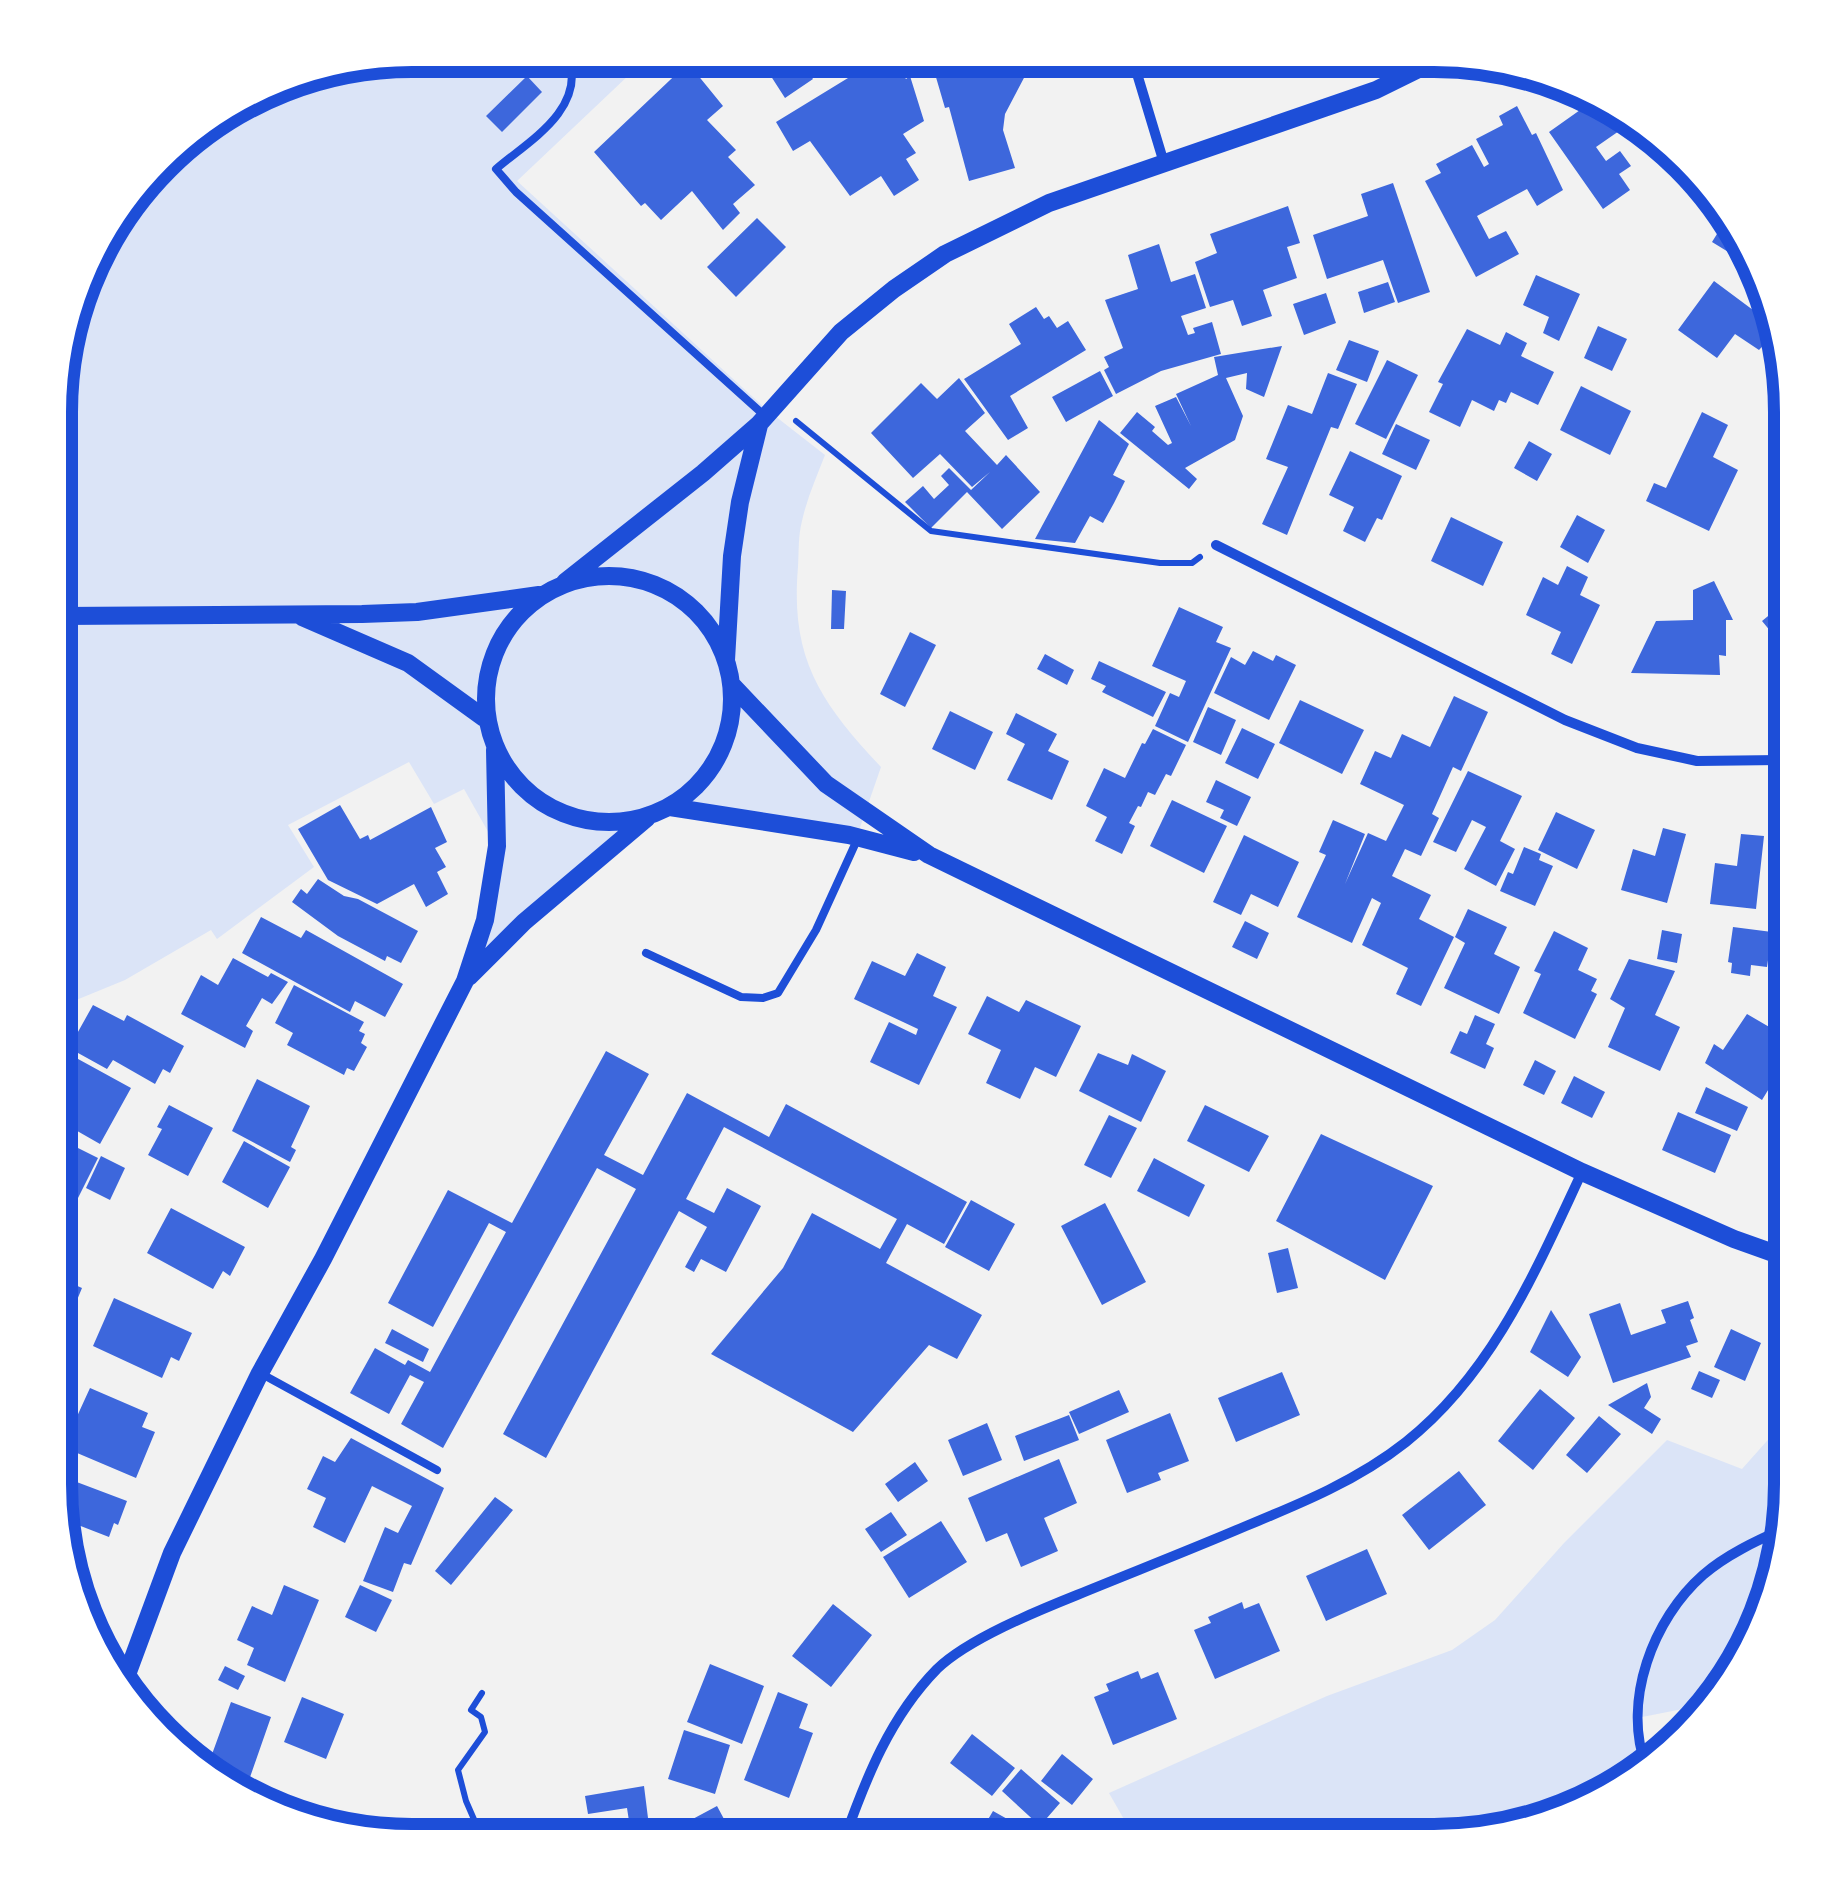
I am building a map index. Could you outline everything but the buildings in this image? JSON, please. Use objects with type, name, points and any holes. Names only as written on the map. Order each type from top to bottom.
[{"type":"street","points":[[1137,72],[1164,163]]},
{"type":"street","points":[[762,420],[740,502],[732,556],[726,660],[731,684],[730,720],[720,755],[699,784],[670,807],[649,816],[604,824],[559,813],[522,787],[496,750],[484,718],[494,651],[513,620],[540,595],[565,582],[703,473],[762,420],[841,332],[944,254],[1050,203],[1376,90],[1413,72]]},
{"type":"street","points":[[1216,545],[1566,720],[1637,748],[1697,761],[1773,760]]},
{"type":"street","points":[[565,582],[614,575],[662,586],[701,616],[726,660]]},
{"type":"street","points":[[72,616],[417,612],[540,595]]},
{"type":"street","points":[[297,615],[408,663],[484,718]]},
{"type":"street","points":[[731,684],[826,784],[929,856],[1582,1172],[1773,1252]]},
{"type":"street","points":[[129,1669],[172,1554],[260,1373],[465,981],[485,920],[496,846],[496,750]]},
{"type":"street","points":[[670,807],[858,838],[929,856]]},
{"type":"street","points":[[465,981],[524,922],[649,816]]},
{"type":"street","points":[[850,1823],[887,1736],[940,1666],[1035,1612],[1312,1499],[1389,1455],[1431,1420],[1478,1369],[1504,1332],[1582,1172]]},
{"type":"street","points":[[1643,1751],[1639,1700],[1645,1666],[1661,1627],[1702,1576],[1769,1537]]},
{"type":"lane","points":[[573,72],[562,112],[496,169],[516,192],[762,420]]},
{"type":"lane","points":[[646,952],[741,997],[763,998],[778,993],[816,930],[858,838]]},
{"type":"lane","points":[[260,1373],[437,1470]]},
{"type":"path","points":[[820,441],[931,531],[1160,563],[1192,562],[1216,545]]},
{"type":"path","points":[[475,1823],[458,1770],[485,1732],[481,1717],[472,1710],[482,1694]]},
{"type":"shaded area","points":[[413,72],[632,72],[517,181],[766,409],[825,455],[801,527],[799,628],[814,678],[826,700],[881,767],[856,839],[670,810],[650,817],[466,983],[495,844],[464,789],[434,804],[409,762],[288,825],[314,867],[217,939],[211,930],[125,980],[73,1002],[73,390],[84,325],[98,283],[118,243],[157,188],[188,157],[243,118],[303,91],[368,75]]},
{"type":"shaded area","points":[[1773,1434],[1771,1528],[1748,1613],[1716,1672],[1688,1708],[1637,1718],[1642,1751],[1603,1778],[1563,1798],[1521,1812],[1456,1823],[1126,1823],[1109,1793],[1327,1696],[1452,1650],[1495,1620],[1564,1543],[1667,1440],[1742,1469]]}]
